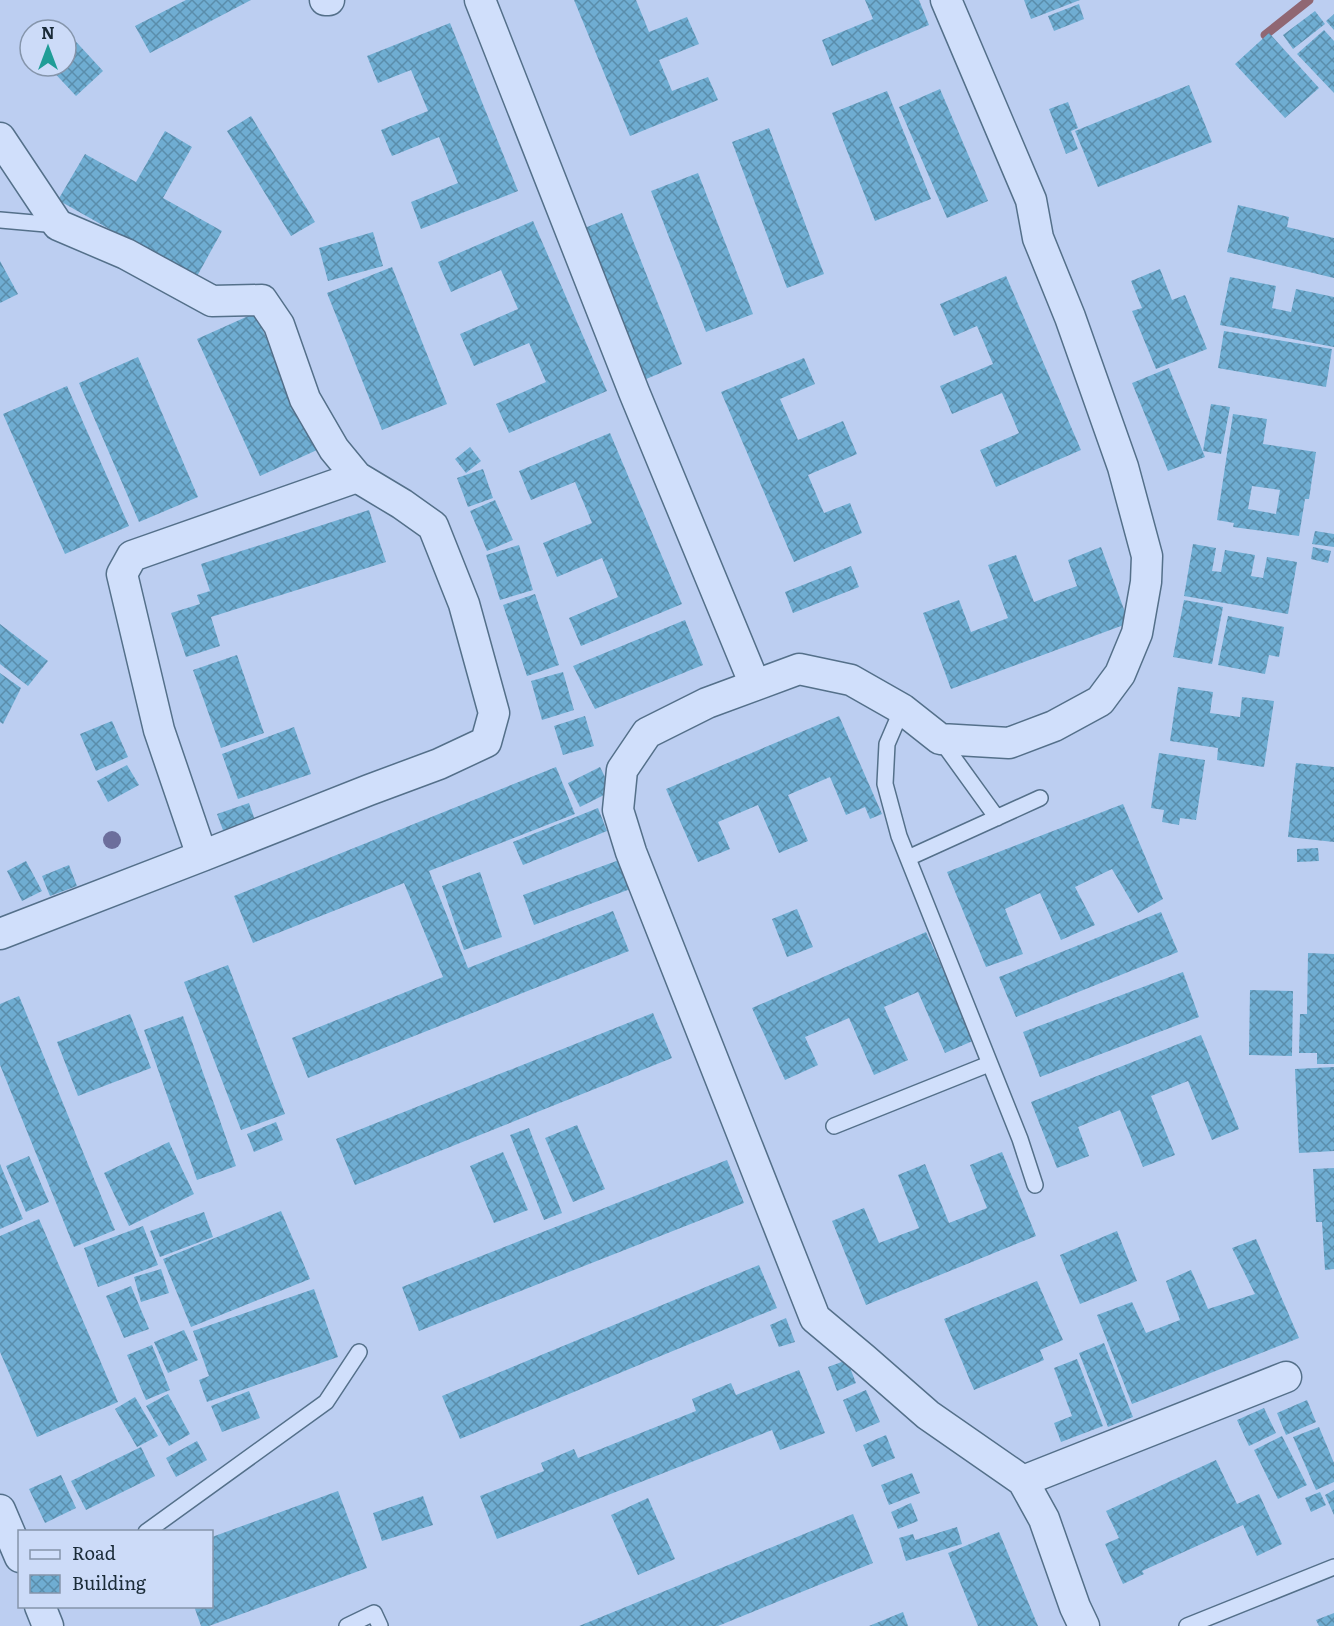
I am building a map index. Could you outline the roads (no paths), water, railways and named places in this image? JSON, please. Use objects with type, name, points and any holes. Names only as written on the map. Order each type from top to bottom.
[{"type":"street","points":[[480,0],[634,392],[755,685]]},
{"type":"street","points":[[946,0],[1031,200],[1038,238],[1070,317],[1123,467],[1147,556],[1146,582],[1137,633],[1120,674],[1100,701],[1054,726],[1010,743],[940,739],[902,709],[851,680],[799,669],[707,703],[647,733],[622,770],[618,810],[631,852],[815,1318],[928,1415],[1023,1481],[1044,1519],[1084,1626]]},
{"type":"street","points":[[0,138],[58,225],[126,254],[212,301],[261,300],[279,325],[305,399],[334,449],[357,477],[433,526],[464,604],[494,713],[486,742],[439,764],[0,934]]},
{"type":"street","points":[[202,856],[159,730],[122,574],[132,556],[357,477]]},
{"type":"street","points":[[1023,1481],[1286,1377]]},
{"type":"street","points":[[0,1510],[18,1552]]},
{"type":"street","points":[[41,1608],[48,1626]]},
{"type":"lane","points":[[0,220],[58,225]]},
{"type":"lane","points":[[902,709],[887,744],[885,784],[899,836],[1020,1139],[1035,1185]]},
{"type":"lane","points":[[940,739],[997,818]]},
{"type":"lane","points":[[908,858],[1040,798]]},
{"type":"lane","points":[[834,1126],[989,1064]]},
{"type":"lane","points":[[149,1530],[326,1402],[359,1352]]},
{"type":"lane","points":[[1187,1626],[1334,1567]]},
{"type":"lane","points":[[347,1626],[374,1613],[380,1626]]},
{"type":"waterway","points":[[1265,35],[1309,0]]}]
